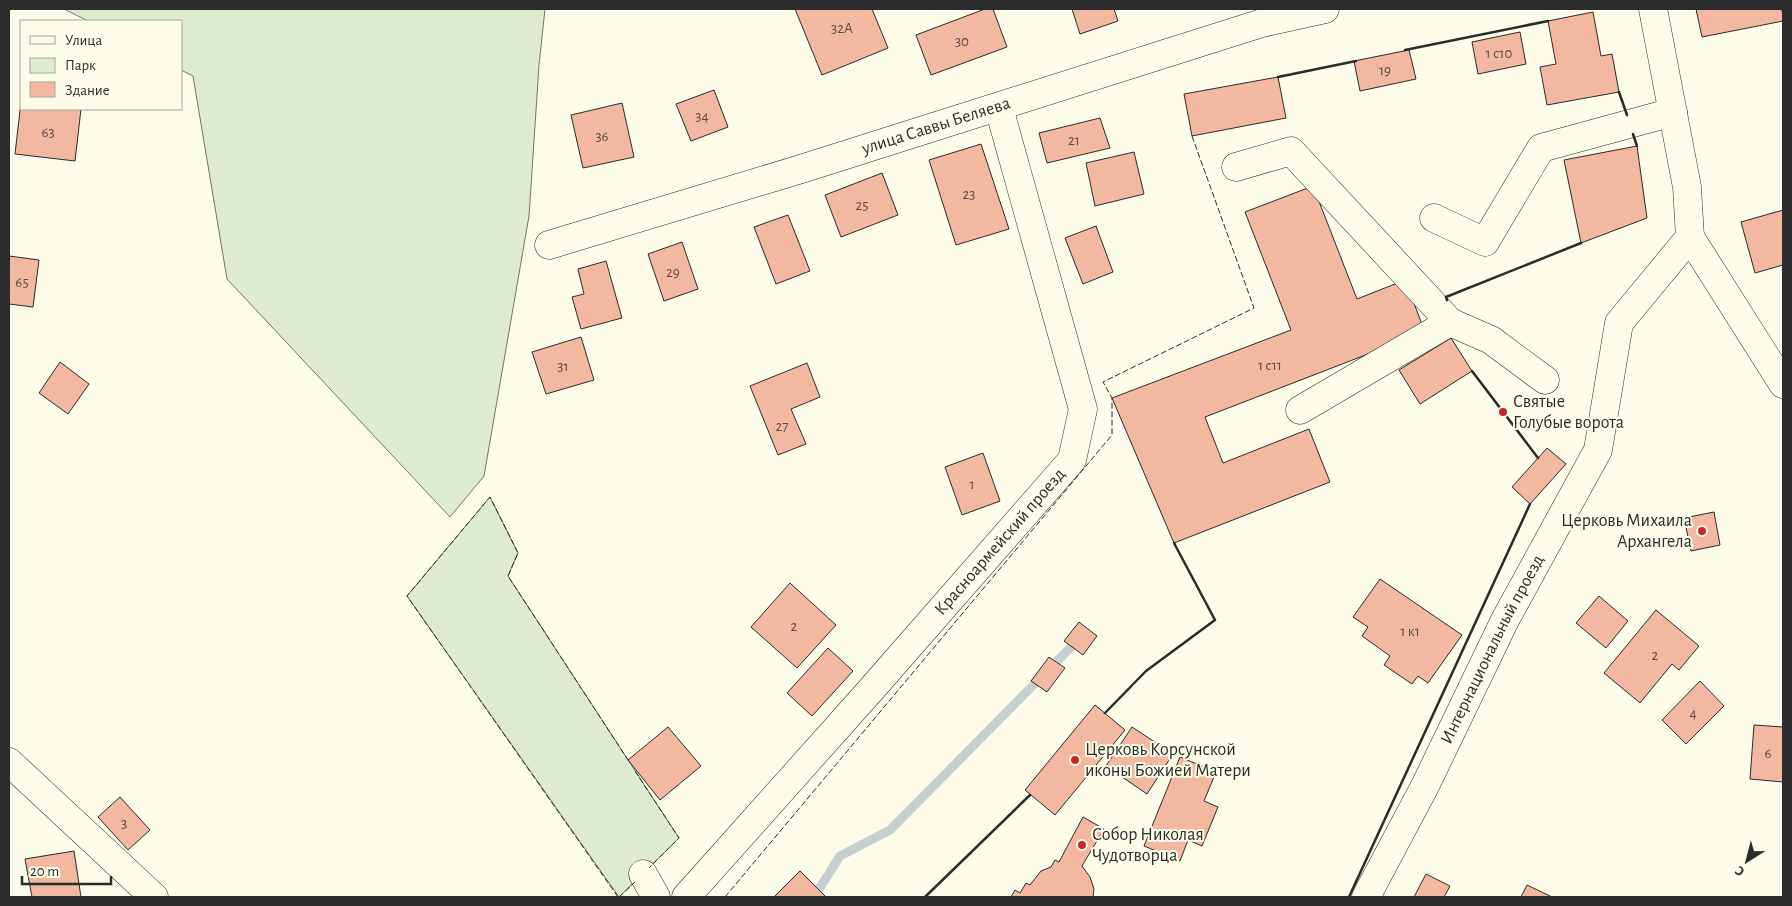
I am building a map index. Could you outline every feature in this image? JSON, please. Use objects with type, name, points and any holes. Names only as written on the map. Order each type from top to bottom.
[{"type":"street","name":"улица Саввы Беляева","points":[[549,245],[999,108],[1262,24],[1325,9]]},
{"type":"street","points":[[1654,9],[1687,188],[1690,237],[1783,384]]},
{"type":"street","name":"Красноармейский проезд","points":[[686,897],[1072,460],[1083,409],[999,108]]},
{"type":"street","points":[[1434,218],[1485,242],[1541,148],[1673,112]]},
{"type":"street","points":[[1236,167],[1290,151],[1450,322],[1491,340],[1545,380]]},
{"type":"street","name":"Интернациональный проезд","points":[[1366,897],[1425,786],[1505,620],[1598,450],[1619,323],[1690,237]]},
{"type":"street","points":[[1300,410],[1450,322]]},
{"type":"street","points":[[9,762],[154,897]]},
{"type":"street","points":[[643,874],[656,897]]},
{"type":"green space","points":[[64,9],[545,9],[539,65],[529,216],[484,476],[450,517],[227,279],[193,76],[182,70],[182,20],[86,20]]},
{"type":"green space","points":[[490,497],[518,553],[508,576],[679,838],[619,897],[407,596]]},
{"type":"building","points":[[795,9],[872,9],[888,48],[822,75]]},
{"type":"building","points":[[985,9],[993,9],[1007,47],[931,75],[916,35]]},
{"type":"building","points":[[1072,9],[1114,9],[1118,21],[1080,34]]},
{"type":"building","points":[[1696,9],[1782,9],[1783,21],[1702,37]]},
{"type":"building","points":[[1593,12],[1601,56],[1612,54],[1619,92],[1547,105],[1540,67],[1556,64],[1548,21]]},
{"type":"building","points":[[1520,32],[1526,64],[1478,74],[1472,42]]},
{"type":"building","points":[[1409,50],[1416,79],[1360,91],[1354,61]]},
{"type":"building","points":[[1278,77],[1286,118],[1192,136],[1184,94]]},
{"type":"building","points":[[714,90],[728,127],[691,141],[676,104]]},
{"type":"building","points":[[622,103],[634,157],[583,168],[571,115]]},
{"type":"building","points":[[20,110],[81,110],[75,161],[15,154]]},
{"type":"building","points":[[1100,118],[1110,148],[1047,163],[1039,133]]},
{"type":"building","points":[[981,144],[1009,229],[956,245],[929,160]]},
{"type":"building","points":[[1637,146],[1647,218],[1581,243],[1564,160]]},
{"type":"building","points":[[1134,152],[1144,194],[1095,206],[1086,163]]},
{"type":"building","points":[[882,173],[898,215],[841,237],[825,195]]},
{"type":"building","points":[[1313,186],[1357,299],[1405,280],[1425,332],[1205,417],[1223,463],[1309,429],[1330,482],[1174,543],[1112,398],[1291,330],[1245,212]]},
{"type":"building","points":[[1783,210],[1783,265],[1755,273],[1741,222]]},
{"type":"building","points":[[788,215],[810,271],[776,284],[754,227]]},
{"type":"building","points":[[1096,226],[1113,272],[1083,284],[1065,238]]},
{"type":"building","points":[[682,242],[698,289],[664,301],[648,254]]},
{"type":"building","points":[[9,256],[39,260],[33,307],[9,304]]},
{"type":"building","points":[[606,261],[622,318],[581,329],[572,297],[584,294],[578,269]]},
{"type":"building","points":[[581,337],[594,380],[546,394],[532,352]]},
{"type":"building","points":[[1451,338],[1472,371],[1420,404],[1399,370]]},
{"type":"building","points":[[60,362],[89,384],[68,414],[39,393]]},
{"type":"building","points":[[807,363],[820,397],[791,409],[806,444],[778,455],[750,386]]},
{"type":"building","points":[[1547,448],[1566,464],[1530,504],[1512,487]]},
{"type":"building","points":[[983,453],[1000,501],[962,515],[945,467]]},
{"type":"building","name":"Церковь Михаила Архангела","points":[[1714,512],[1720,545],[1691,551],[1684,518]]},
{"type":"building","points":[[1380,579],[1462,635],[1428,683],[1418,676],[1412,684],[1384,665],[1390,656],[1362,636],[1368,627],[1353,617]]},
{"type":"building","points":[[790,583],[836,625],[797,668],[751,627]]},
{"type":"building","points":[[1599,596],[1628,621],[1606,648],[1576,623]]},
{"type":"building","points":[[1656,610],[1699,646],[1679,670],[1672,664],[1640,703],[1604,673]]},
{"type":"building","points":[[1079,622],[1097,636],[1083,655],[1064,641]]},
{"type":"building","points":[[828,648],[853,671],[812,716],[787,693]]},
{"type":"building","points":[[1049,657],[1065,668],[1047,692],[1031,681]]},
{"type":"building","points":[[1700,681],[1724,706],[1686,744],[1662,720]]},
{"type":"building","name":"Церковь Корсунской иконы Божией Матери","points":[[1095,705],[1125,730],[1055,815],[1025,790]]},
{"type":"building","points":[[1754,725],[1783,727],[1783,782],[1750,779]]},
{"type":"building","points":[[668,727],[701,766],[660,800],[628,760]]},
{"type":"building","points":[[1132,727],[1173,754],[1147,794],[1106,766]]},
{"type":"building","points":[[1180,757],[1216,772],[1204,801],[1218,807],[1202,846],[1188,840],[1180,861],[1144,846]]},
{"type":"building","points":[[120,797],[150,830],[128,850],[98,817]]},
{"type":"building","name":"Собор Николая Чудотворца","points":[[1083,817],[1104,829],[1082,866],[1090,877],[1094,889],[1093,897],[1011,897],[1015,890],[1020,893],[1026,883],[1030,885],[1041,871],[1051,867],[1055,860],[1059,862]]},
{"type":"building","points":[[74,851],[81,897],[32,897],[25,859]]},
{"type":"building","points":[[800,871],[825,896],[774,897]]},
{"type":"building","points":[[1426,874],[1450,886],[1444,897],[1414,897]]},
{"type":"building","points":[[1527,885],[1552,897],[1521,897]]},
{"type":"waterway","points":[[814,897],[840,856],[890,830],[1079,639]]},
{"type":"fence","points":[[725,897],[1112,435],[1112,398],[1103,382],[1254,308],[1192,136]]},
{"type":"fence","points":[[618,897],[407,596],[490,497],[518,553],[508,576],[630,763]]},
{"type":"fence","points":[[635,771],[679,838],[649,868]]},
{"type":"fence","points":[[619,897],[635,882]]},
{"type":"wall","points":[[1405,50],[1548,21]]},
{"type":"wall","points":[[1278,77],[1356,61]]},
{"type":"wall","points":[[1619,92],[1627,115]]},
{"type":"wall","points":[[1633,134],[1637,146]]},
{"type":"wall","points":[[1447,300],[1446,297],[1581,243]]},
{"type":"wall","points":[[1472,371],[1538,458]]},
{"type":"wall","points":[[1349,897],[1530,504]]},
{"type":"wall","points":[[1105,713],[1146,671],[1215,620],[1174,543]]},
{"type":"wall","points":[[925,897],[1030,795]]},
{"type":"place","name":"Святые Голубые ворота","points":[[1503,412]]},
{"type":"place","name":"Церковь Михаила Архангела","points":[[1702,531]]},
{"type":"place","name":"Церковь Корсунской иконы Божией Матери","points":[[1075,760]]},
{"type":"place","name":"Собор Николая Чудотворца","points":[[1082,845]]}]
